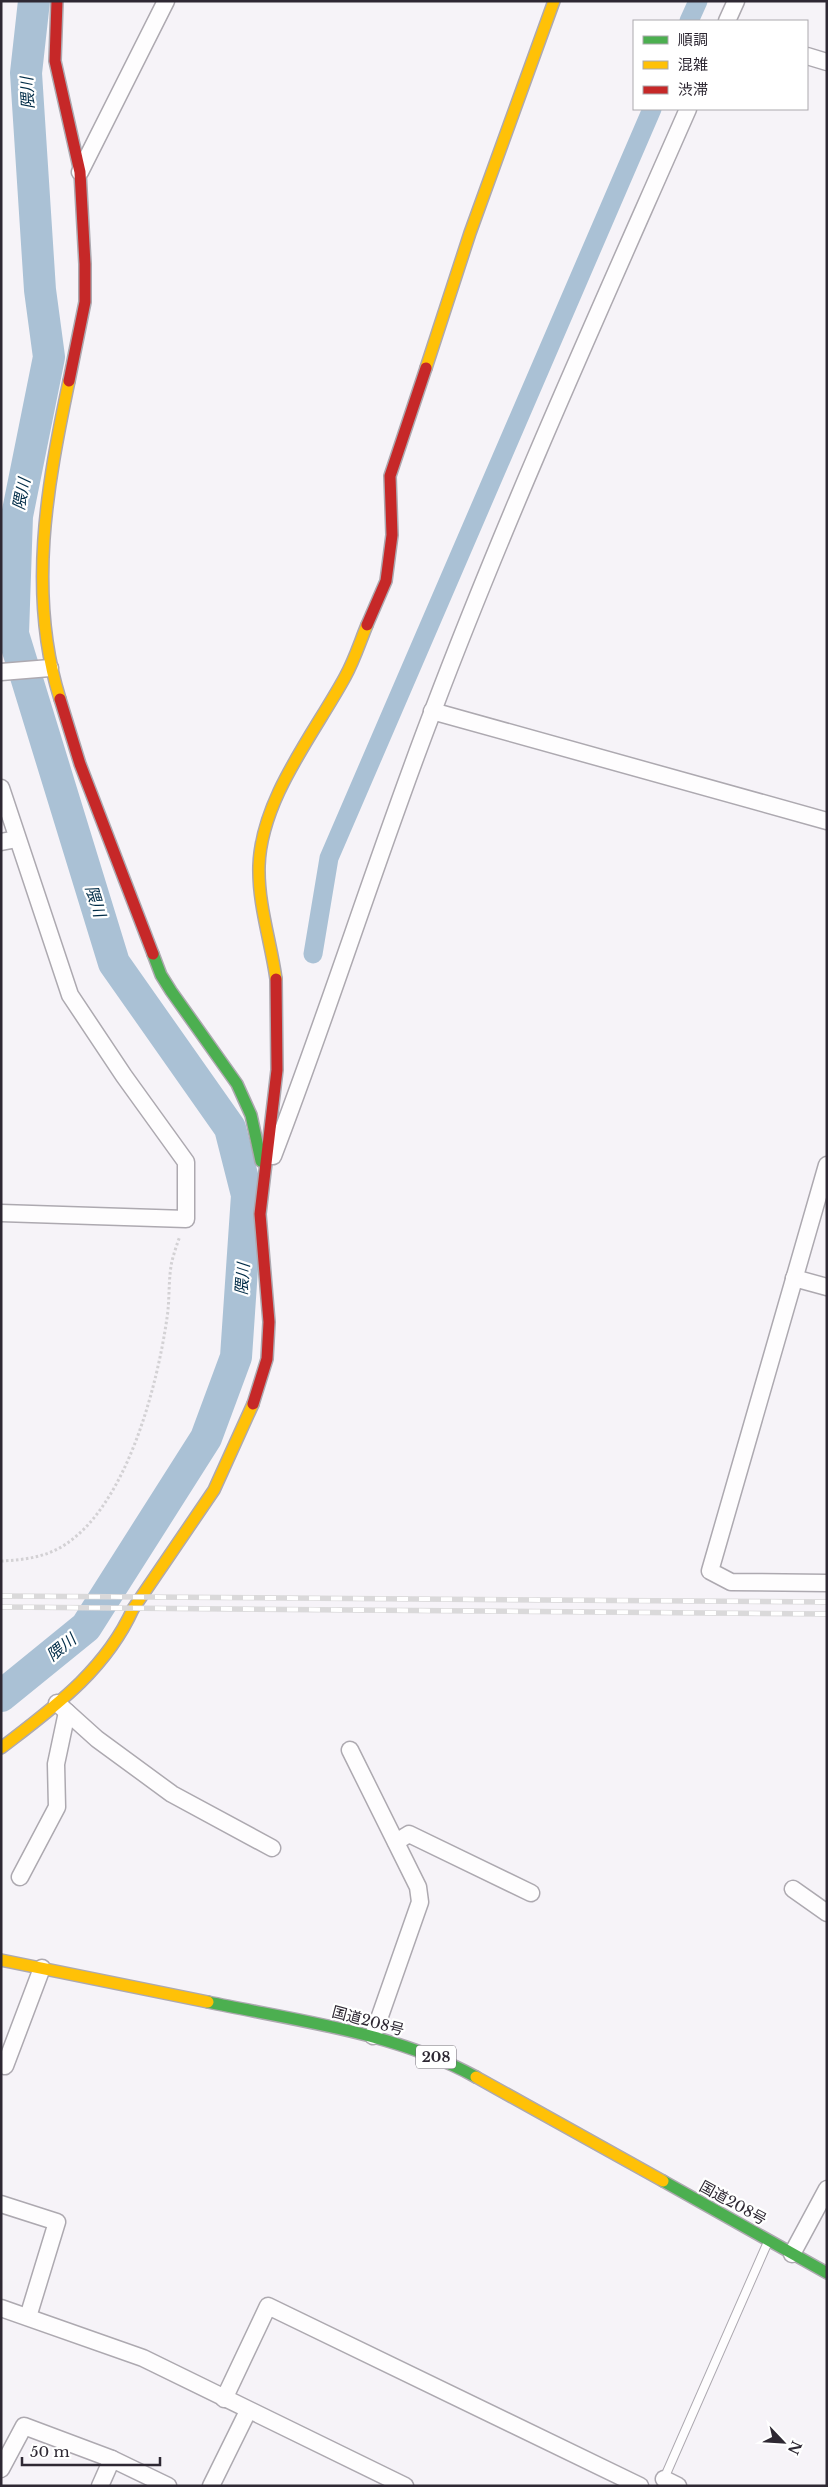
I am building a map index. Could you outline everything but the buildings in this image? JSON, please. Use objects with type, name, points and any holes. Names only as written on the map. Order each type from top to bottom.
[{"type":"main road","points":[[57,1],[55,61],[80,172],[85,264],[84,302],[52,462],[43,538],[43,669],[161,975],[174,998],[213,1046],[236,1080],[248,1104],[264,1176]]},
{"type":"main road","points":[[1,1748],[62,1707],[119,1638],[142,1596],[214,1490],[257,1395],[267,1359],[269,1322],[260,1214],[277,1070],[276,978],[261,891],[259,864],[265,832],[277,794],[346,675],[386,581],[392,535],[390,476],[470,234],[554,1]]},
{"type":"main road","name":"国道208号","points":[[1,1960],[373,2036],[447,2061],[827,2273]]},
{"type":"street","points":[[80,172],[166,1]]},
{"type":"street","points":[[727,20],[736,1]]},
{"type":"street","points":[[808,56],[827,62]]},
{"type":"street","points":[[264,1176],[312,1054],[432,711],[514,503],[688,110]]},
{"type":"street","points":[[1,672],[43,669]]},
{"type":"street","points":[[432,711],[827,821]]},
{"type":"street","points":[[1,788],[9,840],[70,995],[124,1076],[186,1162],[186,1219],[1,1213]]},
{"type":"street","points":[[827,1165],[710,1571],[731,1582],[827,1583]]},
{"type":"street","points":[[794,1278],[827,1287]]},
{"type":"street","points":[[62,1707],[97,1739],[172,1794],[272,1848]]},
{"type":"street","points":[[20,1878],[57,1806],[56,1764],[62,1707]]},
{"type":"street","points":[[350,1750],[418,1887],[420,1902],[373,2036]]},
{"type":"street","points":[[396,1842],[409,1834],[531,1893]]},
{"type":"street","points":[[793,1889],[827,1913]]},
{"type":"street","points":[[5,2066],[42,1968]]},
{"type":"street","points":[[792,2254],[827,2189]]},
{"type":"street","points":[[1,2204],[56,2222],[28,2317]]},
{"type":"street","points":[[224,2399],[268,2306],[640,2486]]},
{"type":"street","points":[[1,2308],[143,2358],[248,2411],[405,2486]]},
{"type":"street","points":[[211,2486],[248,2411]]},
{"type":"street","points":[[1,2469],[24,2426],[112,2459],[168,2486]]},
{"type":"street","points":[[100,2486],[112,2459]]},
{"type":"lane","points":[[668,2484],[769,2240]]},
{"type":"path","points":[[1,1561],[44,1555],[65,1545],[83,1531],[103,1507],[118,1478],[145,1414],[167,1317],[172,1262],[186,1219]]},
{"type":"waterway","name":"隈川","points":[[1,1696],[86,1627],[206,1438],[236,1357],[247,1195],[230,1128],[114,963],[13,634],[17,516],[49,357],[40,290],[26,73],[34,1]]},
{"type":"waterway","points":[[689,20],[698,1]]},
{"type":"waterway","points":[[313,954],[329,858],[652,110]]},
{"type":"railway","points":[[1,1596],[827,1602]]},
{"type":"railway","points":[[1,1607],[827,1614]]},
{"type":"traffic: fast","points":[[153,954],[161,975],[171,991],[237,1084],[251,1115],[261,1161]]},
{"type":"traffic: fast","points":[[208,2002],[311,2022],[379,2039],[412,2049],[476,2077]]},
{"type":"traffic: fast","points":[[663,2181],[827,2273]]},
{"type":"traffic: slow","points":[[426,368],[470,233],[554,1]]},
{"type":"traffic: slow","points":[[60,699],[50,659],[44,620],[44,540],[54,460],[69,381]]},
{"type":"traffic: slow","points":[[276,979],[259,881],[262,841],[269,816],[279,792],[348,671],[367,625]]},
{"type":"traffic: slow","points":[[1,1748],[76,1687],[108,1651],[133,1609],[214,1490],[253,1404]]},
{"type":"traffic: slow","points":[[1,1960],[208,2002]]},
{"type":"traffic: slow","points":[[476,2077],[663,2181]]},
{"type":"traffic: jam","points":[[57,1],[55,61],[80,172],[85,264],[85,302],[69,381]]},
{"type":"traffic: jam","points":[[367,625],[386,581],[392,535],[390,476],[426,368]]},
{"type":"traffic: jam","points":[[60,699],[80,764],[153,954]]},
{"type":"traffic: jam","points":[[253,1404],[267,1359],[269,1322],[260,1214],[277,1070],[276,979]]}]
